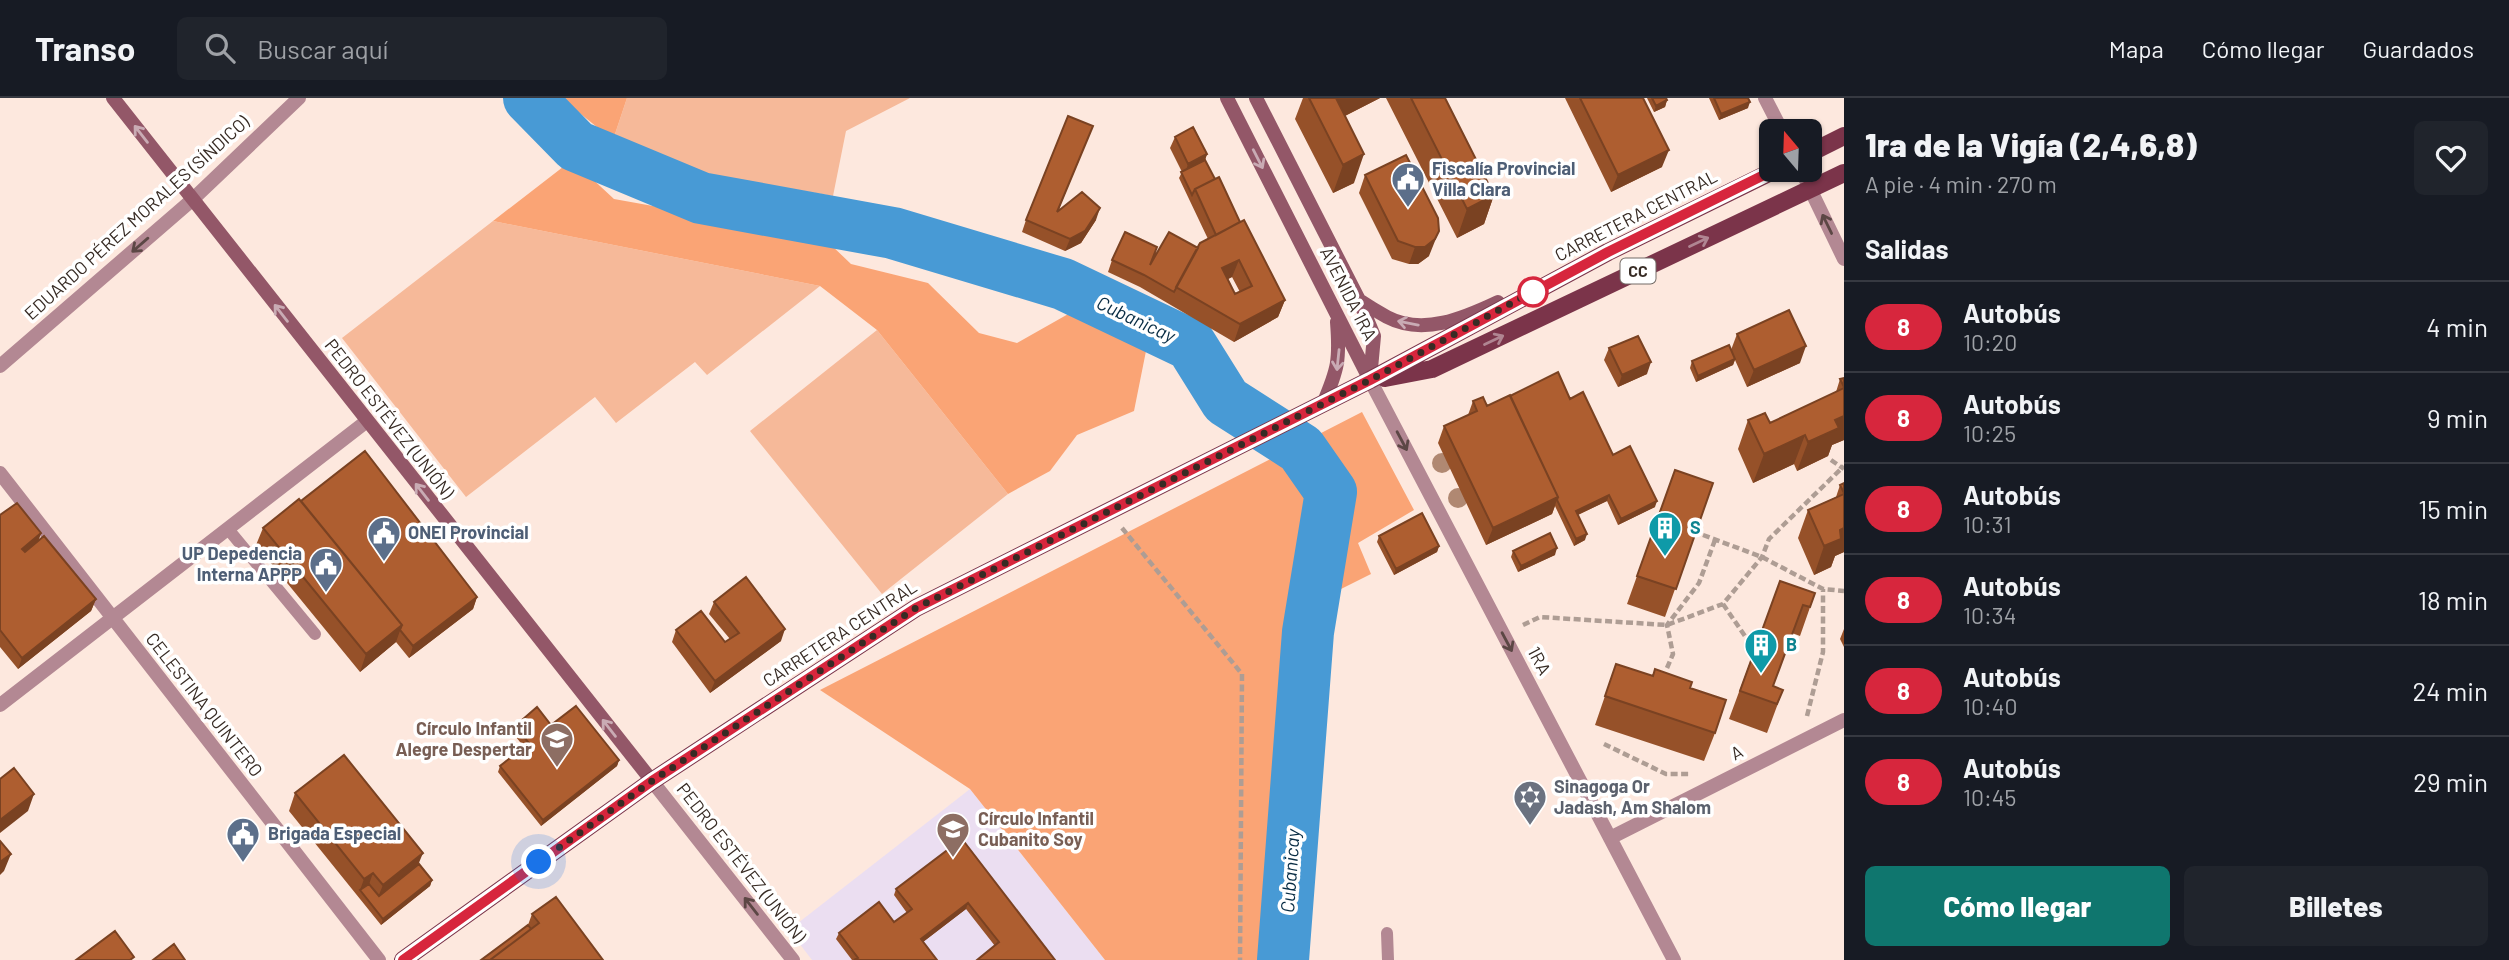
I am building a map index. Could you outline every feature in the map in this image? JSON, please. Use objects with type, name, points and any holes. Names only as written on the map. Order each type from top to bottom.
[{"type":"main road","name":"PEDRO ESTÉVEZ (UNIÓN)","points":[[113,98],[652,781]]},
{"type":"main road","name":"AVENIDA 1RA","points":[[1227,98],[1370,380]]},
{"type":"main road","name":"AVENIDA 1RA","points":[[1256,98],[1359,300],[1374,336],[1370,380]]},
{"type":"main road","points":[[1822,147],[1844,136]]},
{"type":"main road","name":"CARRETERA CENTRAL","points":[[1370,380],[1432,369],[1844,173]]},
{"type":"main road","name":"CARRETERA CENTRAL","points":[[403,960],[652,781],[916,608],[1370,380],[1608,252],[1759,177]]},
{"type":"main road","points":[[1359,300],[1389,318],[1412,326],[1444,323],[1484,309],[1608,252],[1621,279]]},
{"type":"main road","points":[[1323,404],[1337,372],[1340,350],[1337,314]]},
{"type":"street","name":"EDUARDO PÉREZ MORALES (SÍNDICO)","points":[[0,366],[191,200],[299,98]]},
{"type":"street","points":[[1765,98],[1776,119]]},
{"type":"street","points":[[1807,182],[1844,259]]},
{"type":"street","name":"1RA","points":[[1370,380],[1674,960]]},
{"type":"street","points":[[0,705],[367,421]]},
{"type":"street","name":"CELESTINA QUINTERO","points":[[0,473],[379,960]]},
{"type":"street","name":"A","points":[[1611,838],[1844,720]]},
{"type":"street","name":"PEDRO ESTÉVEZ (UNIÓN)","points":[[652,781],[793,960]]},
{"type":"lane","points":[[228,529],[315,634]]},
{"type":"lane","points":[[1387,933],[1388,960]]},
{"type":"path","points":[[1503,635],[1540,617],[1667,625],[1723,604],[1762,556],[1769,539],[1844,467],[1831,460]]},
{"type":"path","points":[[1109,512],[1242,674],[1240,960]]},
{"type":"path","points":[[1703,535],[1762,556],[1823,589],[1844,592]]},
{"type":"path","points":[[1667,668],[1673,654],[1667,625],[1699,583],[1715,540]]},
{"type":"path","points":[[1801,724],[1807,715],[1823,652],[1823,589]]},
{"type":"path","points":[[1723,604],[1747,639]]},
{"type":"path","points":[[1604,744],[1666,774],[1700,774]]},
{"type":"shaded area","points":[[561,98],[627,98],[613,140]]},
{"type":"shaded area","points":[[627,98],[910,98],[846,131],[833,196],[700,173],[613,140]]},
{"type":"shaded area","points":[[572,160],[614,199],[681,211],[774,237],[829,243],[851,264],[928,283],[979,333],[1017,343],[1070,313],[1118,323],[1147,346],[1134,411],[1077,435],[1050,471],[1008,494],[877,330],[820,286],[493,221]]},
{"type":"shaded area","points":[[493,221],[820,286],[707,375],[695,362],[616,423],[595,397],[466,497],[342,338]]},
{"type":"shaded area","points":[[877,330],[1008,494],[882,594],[750,431]]},
{"type":"shaded area","points":[[1362,412],[1414,510],[1358,543],[1371,574],[1299,610],[1271,960],[1105,960],[970,789],[820,690]]},
{"type":"shaded area","name":"Círculo Infantil Cubanito Soy","points":[[970,789],[1105,960],[812,960],[789,930]]},
{"type":"building","points":[[1309,98],[1336,98],[1364,154],[1343,165]]},
{"type":"building","points":[[1411,98],[1445,98],[1494,195],[1467,209]]},
{"type":"building","points":[[1580,98],[1643,98],[1669,150],[1618,175]]},
{"type":"building","points":[[1652,98],[1666,98],[1667,100],[1656,106]]},
{"type":"building","points":[[1714,98],[1748,98],[1750,102],[1721,114]]},
{"type":"building","points":[[1068,116],[1093,126],[1057,212],[1082,192],[1100,208],[1085,231],[1070,239],[1026,220]]},
{"type":"building","points":[[1193,127],[1207,154],[1188,164],[1175,137]]},
{"type":"building","points":[[1406,155],[1438,218],[1439,231],[1435,239],[1425,247],[1415,247],[1398,241],[1365,175]]},
{"type":"building","points":[[1205,160],[1215,179],[1195,189],[1192,195],[1181,172]]},
{"type":"building","points":[[1219,177],[1240,222],[1216,235],[1195,189]]},
{"type":"building","points":[[1244,220],[1285,300],[1240,324],[1176,287],[1200,243]],"holes":[[[1239,260],[1252,286],[1235,294],[1222,268]]]},
{"type":"building","points":[[1125,232],[1157,247],[1150,265],[1169,232],[1198,248],[1174,292],[1112,260]]},
{"type":"building","points":[[1789,310],[1806,346],[1754,370],[1737,334]]},
{"type":"building","points":[[1638,336],[1651,362],[1622,375],[1609,348]]},
{"type":"building","points":[[1729,345],[1735,359],[1698,376],[1692,361]]},
{"type":"building","points":[[1558,372],[1570,399],[1583,392],[1613,455],[1630,446],[1657,501],[1621,519],[1609,495],[1576,511],[1587,534],[1576,539],[1510,396]]},
{"type":"building","points":[[1844,388],[1844,416],[1835,420],[1839,428],[1808,442],[1805,435],[1764,454],[1748,420],[1765,413],[1770,423]]},
{"type":"building","points":[[1510,395],[1558,497],[1493,528],[1444,426],[1477,411],[1473,401],[1483,397],[1487,406]]},
{"type":"building","name":"ONEI Provincial","points":[[365,451],[477,597],[413,646],[400,630],[402,625],[301,501]]},
{"type":"building","name":"S","points":[[1675,470],[1713,483],[1676,589],[1637,576]]},
{"type":"building","points":[[1844,494],[1844,528],[1840,530],[1841,539],[1824,546],[1808,510]]},
{"type":"building","name":"UP Depedencia Interna APPP","points":[[299,499],[402,625],[366,654],[263,528]]},
{"type":"building","points":[[17,503],[41,533],[22,549],[25,552],[44,536],[96,599],[22,658],[0,630],[0,515]]},
{"type":"building","points":[[1422,513],[1439,546],[1396,569],[1379,536]]},
{"type":"building","points":[[1550,533],[1557,548],[1521,566],[1513,551]]},
{"type":"building","points":[[746,577],[785,629],[715,681],[676,630],[701,611],[725,642],[739,633],[714,602]]},
{"type":"building","name":"B","points":[[1780,581],[1815,593],[1810,607],[1803,605],[1773,686],[1783,690],[1777,704],[1740,691]]},
{"type":"building","points":[[1616,664],[1653,676],[1655,669],[1692,682],[1690,688],[1726,700],[1715,733],[1605,696]]},
{"type":"building","name":"Círculo Infantil Alegre Despertar","points":[[576,706],[619,760],[543,820],[500,766],[529,743],[515,726],[537,707],[551,725]]},
{"type":"building","points":[[344,755],[423,853],[383,885],[373,873],[364,879],[295,793]]},
{"type":"building","points":[[14,768],[34,794],[0,820],[0,779]]},
{"type":"building","points":[[962,839],[1055,960],[977,960],[999,942],[968,903],[921,939],[937,960],[854,960],[858,958],[839,933],[879,902],[894,922],[912,909],[896,889]]},
{"type":"building","points":[[0,841],[11,854],[0,862]]},
{"type":"building","points":[[419,864],[432,880],[383,919],[360,890],[369,884],[379,896]]},
{"type":"building","points":[[556,897],[603,960],[490,960],[539,923],[532,914]]},
{"type":"building","points":[[528,925],[531,929],[490,960],[481,960]]},
{"type":"building","points":[[115,931],[134,957],[130,960],[76,960]]},
{"type":"building","points":[[174,944],[185,960],[153,960]]},
{"type":"waterway","name":"Cubanicay","points":[[529,98],[576,146],[701,198],[893,233],[1063,284],[1191,345],[1226,401],[1301,449],[1331,492],[1308,632],[1283,960]]},
{"type":"bus line","name":"8","points":[[403,960],[652,781],[916,608],[1370,380],[1608,252],[1759,177]]},
{"type":"place","name":"Fiscalía Provincial Villa Clara","points":[[1408,209]]},
{"type":"place","name":"S","points":[[1665,558]]},
{"type":"place","name":"ONEI Provincial","points":[[384,563]]},
{"type":"place","name":"UP Depedencia Interna APPP","points":[[326,594]]},
{"type":"place","name":"B","points":[[1761,675]]},
{"type":"place","name":"Círculo Infantil Alegre Despertar","points":[[557,769]]},
{"type":"place","name":"Sinagoga Or Jadash, Am Shalom","points":[[1530,827]]},
{"type":"place","name":"Círculo Infantil Cubanito Soy","points":[[953,859]]},
{"type":"place","name":"Brigada Especial","points":[[243,864]]},
{"type":"route","points":[[539,862],[652,781],[916,608],[1370,380],[1536,290],[1533,292]]}]
